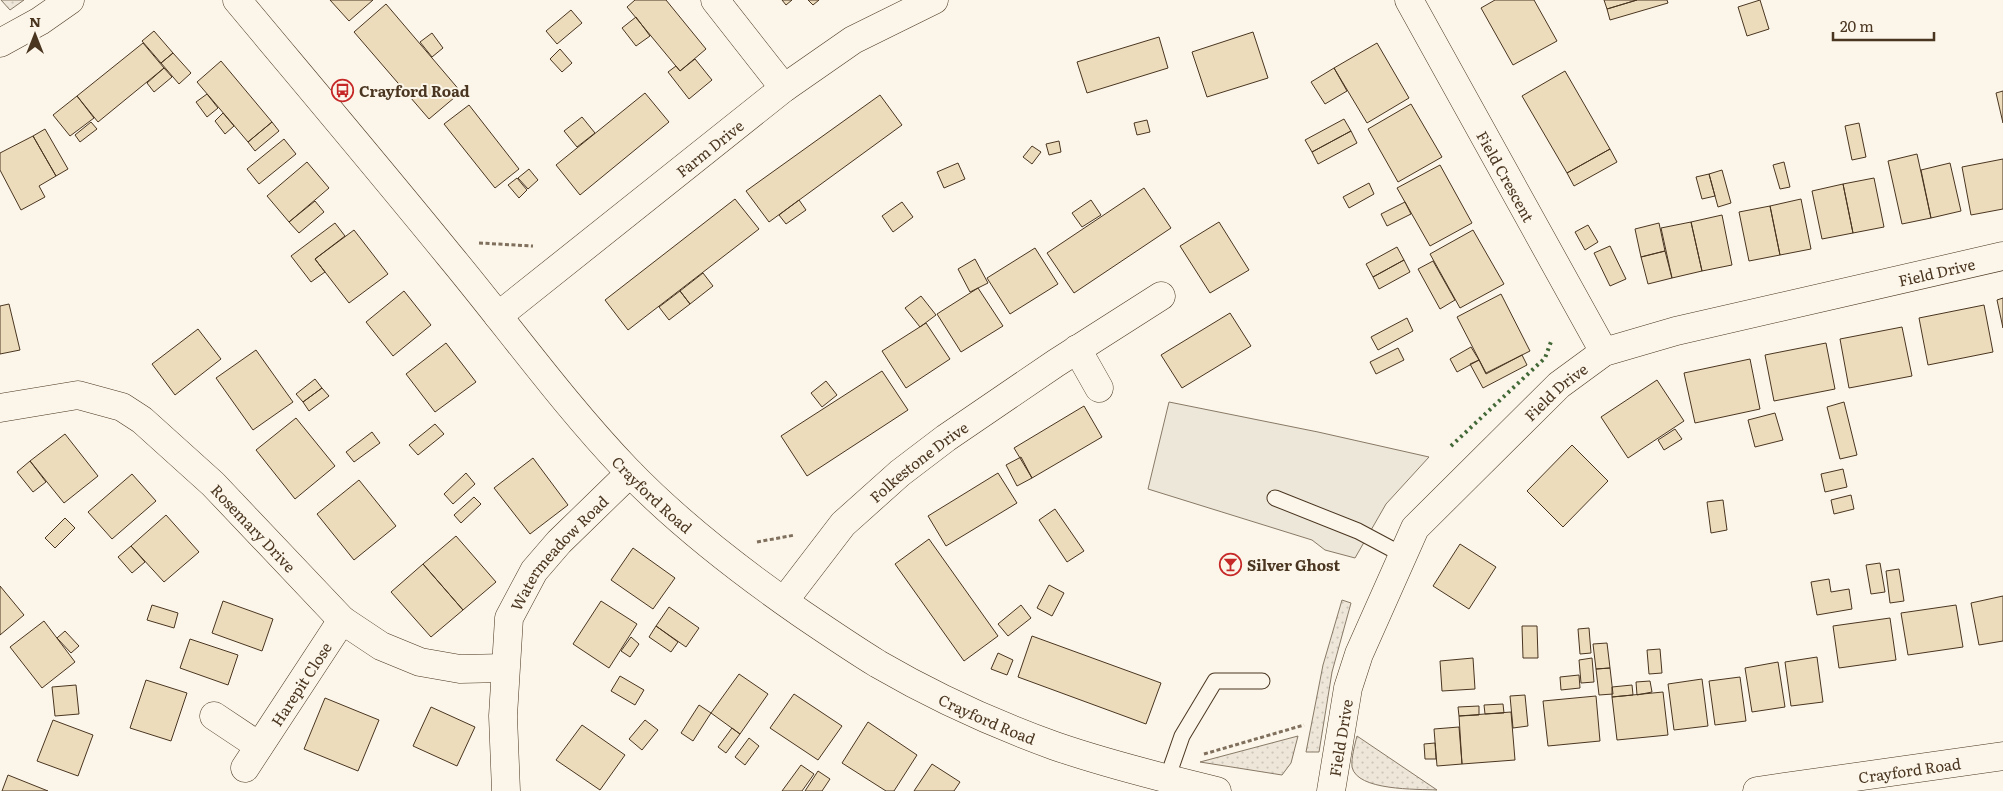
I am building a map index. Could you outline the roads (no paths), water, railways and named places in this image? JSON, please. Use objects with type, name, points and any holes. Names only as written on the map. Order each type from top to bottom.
[{"type":"street","points":[[0,43],[40,21],[70,0]]},
{"type":"street","name":"Crayford Road","points":[[237,0],[437,240],[591,431],[630,472],[695,533],[759,585],[879,664],[971,711],[1056,746],[1167,779],[1217,791]]},
{"type":"street","points":[[715,0],[784,88]]},
{"type":"street","name":"Farm Drive","points":[[498,316],[784,88],[853,40],[934,0]]},
{"type":"street","name":"Field Crescent","points":[[1409,0],[1604,352]]},
{"type":"street","name":"Field Drive","points":[[1331,791],[1348,688],[1359,654],[1415,528],[1559,385],[1604,352],[1676,331],[2003,256]]},
{"type":"street","name":"Folkestone Drive","points":[[784,601],[843,524],[900,473],[946,438],[1077,349],[1160,296]]},
{"type":"street","points":[[1077,349],[1100,388]]},
{"type":"street","name":"Rosemary Drive","points":[[0,408],[78,396],[101,400],[122,407],[142,420],[213,484],[342,620],[381,646],[420,662],[460,669],[505,668]]},
{"type":"street","name":"Watermeadow Road","points":[[506,791],[503,716],[509,618],[534,571],[558,542],[630,472]]},
{"type":"street","name":"Harepit Close","points":[[214,716],[252,757],[342,620]]},
{"type":"street","name":"Crayford Road","points":[[1757,791],[2003,756]]},
{"type":"lane","points":[[1275,498],[1358,531],[1403,555]]},
{"type":"lane","points":[[1167,779],[1182,736],[1215,681],[1262,681]]},
{"type":"place","name":"Crayford Road","points":[[343,90]]},
{"type":"place","name":"Silver Ghost","points":[[1231,564]]}]
